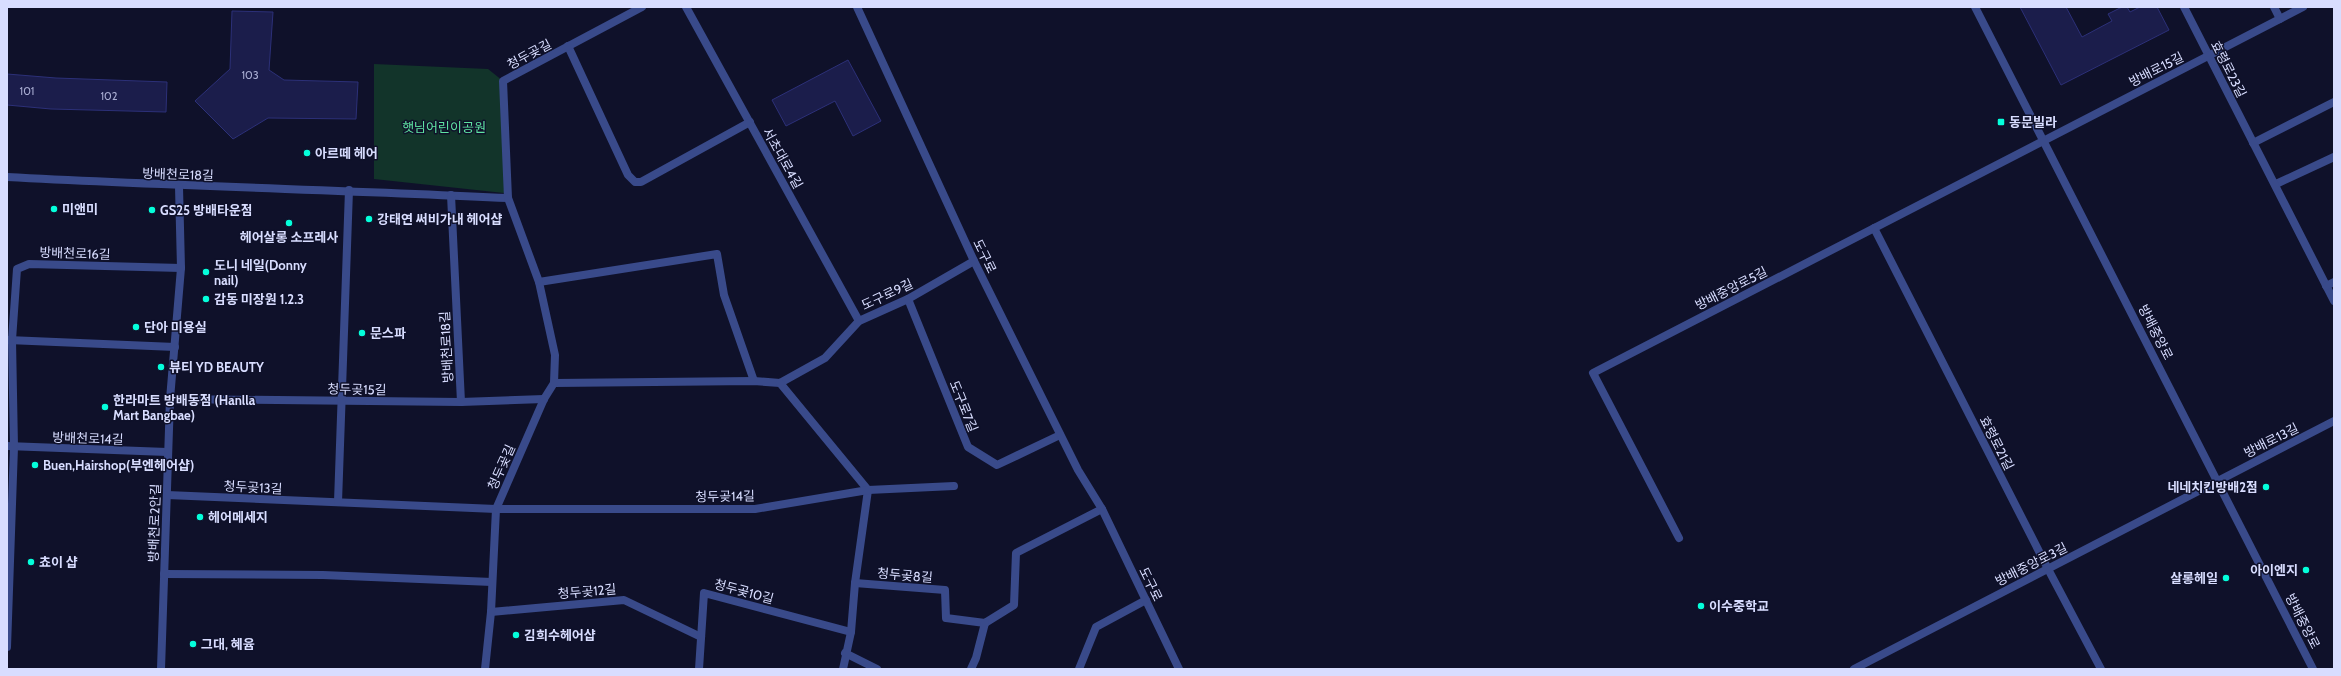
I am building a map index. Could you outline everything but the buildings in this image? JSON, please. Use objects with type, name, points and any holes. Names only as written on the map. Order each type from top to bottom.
[{"type":"street","name":"청두곶길","points":[[485,669],[496,510],[544,399],[554,383],[555,355],[539,282],[508,198],[503,81],[642,7]]},
{"type":"street","name":"서초대로4길","points":[[686,7],[859,321]]},
{"type":"street","name":"도구로","points":[[857,7],[974,261],[1060,435],[1078,470],[1102,510],[1179,669]]},
{"type":"street","name":"방배중앙로","points":[[1975,7],[2313,669]]},
{"type":"street","name":"효령로23길","points":[[2184,7],[2253,143],[2330,284],[2334,301]]},
{"type":"street","points":[[2274,7],[2280,18]]},
{"type":"street","name":"방배로15길","points":[[2043,140],[2303,7]]},
{"type":"street","points":[[568,46],[628,175],[635,182],[641,182],[750,122]]},
{"type":"street","points":[[2253,143],[2334,102]]},
{"type":"street","name":"방배중앙로5길","points":[[1679,538],[1593,373],[2043,140]]},
{"type":"street","points":[[2276,184],[2334,157]]},
{"type":"street","name":"방배천로18길","points":[[7,178],[179,187],[349,190],[508,198]]},
{"type":"street","name":"방배천로2안길","points":[[161,669],[167,452],[181,268],[179,187]]},
{"type":"street","points":[[338,502],[343,401],[349,190]]},
{"type":"street","name":"방배천로18길","points":[[452,195],[461,402]]},
{"type":"street","name":"효령로21길","points":[[1874,228],[2048,569],[2101,669]]},
{"type":"street","points":[[539,282],[717,254],[724,295],[754,381]]},
{"type":"street","name":"도구로9길","points":[[780,383],[825,358],[859,321],[908,299],[974,261]]},
{"type":"street","name":"방배천로16길","points":[[10,340],[17,269],[23,266],[29,264],[181,268]]},
{"type":"street","name":"도구로7길","points":[[908,299],[968,447],[997,465],[1060,435]]},
{"type":"street","points":[[7,647],[11,447],[10,340],[175,347]]},
{"type":"street","points":[[554,383],[754,381],[780,383],[868,490],[855,583],[851,632],[845,653],[843,669]]},
{"type":"street","name":"청두곶15길","points":[[170,399],[461,402],[544,399]]},
{"type":"street","name":"방배로13길","points":[[2218,481],[2334,421]]},
{"type":"street","name":"방배천로14길","points":[[11,447],[167,452]]},
{"type":"street","name":"방배중앙로3길","points":[[1854,669],[2218,481]]},
{"type":"street","name":"청두곶14길","points":[[496,510],[755,509],[868,490],[954,486]]},
{"type":"street","name":"청두곶13길","points":[[167,495],[496,510]]},
{"type":"street","points":[[971,669],[976,658],[986,623],[1014,605],[1016,586],[1016,553],[1102,510]]},
{"type":"street","points":[[164,574],[337,576],[492,582]]},
{"type":"street","name":"청두곶8길","points":[[855,583],[945,590],[946,618],[986,623]]},
{"type":"street","name":"청두곶10길","points":[[699,669],[704,593],[851,632]]},
{"type":"street","name":"청두곶12길","points":[[490,612],[624,600],[701,637]]},
{"type":"street","points":[[1079,669],[1096,627],[1146,600]]},
{"type":"street","points":[[845,653],[877,669]]},
{"type":"green space","name":"햇님어린이공원","points":[[374,64],[488,69],[503,81],[504,193],[374,179]]},
{"type":"place","name":"동문빌라","points":[[2001,122]]},
{"type":"place","name":"아르떼 헤어","points":[[307,153]]},
{"type":"place","name":"미앤미","points":[[54,209]]},
{"type":"place","name":"GS25 방배타운점","points":[[152,210]]},
{"type":"place","name":"강태연 써비가내 헤어샵","points":[[369,219]]},
{"type":"place","name":"헤어살롱 소프레사","points":[[289,223]]},
{"type":"place","name":"도니 네일(Donny nail)","points":[[206,272]]},
{"type":"place","name":"감동 미장원 1.2.3","points":[[206,299]]},
{"type":"place","name":"단아 미용실","points":[[136,327]]},
{"type":"place","name":"문스파","points":[[362,333]]},
{"type":"place","name":"뷰티 YD BEAUTY","points":[[161,367]]},
{"type":"place","name":"한라마트 방배동점 (Hanlla Mart Bangbae)","points":[[105,407]]},
{"type":"place","name":"Buen,Hairshop(부엔헤어샵)","points":[[35,465]]},
{"type":"place","name":"네네치킨방배2점","points":[[2266,487]]},
{"type":"place","name":"헤어메세지","points":[[200,517]]},
{"type":"place","name":"쵸이 샵","points":[[31,562]]},
{"type":"place","name":"아이엔지","points":[[2306,570]]},
{"type":"place","name":"살롱헤일","points":[[2226,578]]},
{"type":"place","name":"이수중학교","points":[[1701,606]]},
{"type":"place","name":"김희수헤어샵","points":[[516,635]]},
{"type":"place","name":"그대, 혜윰","points":[[193,644]]}]
